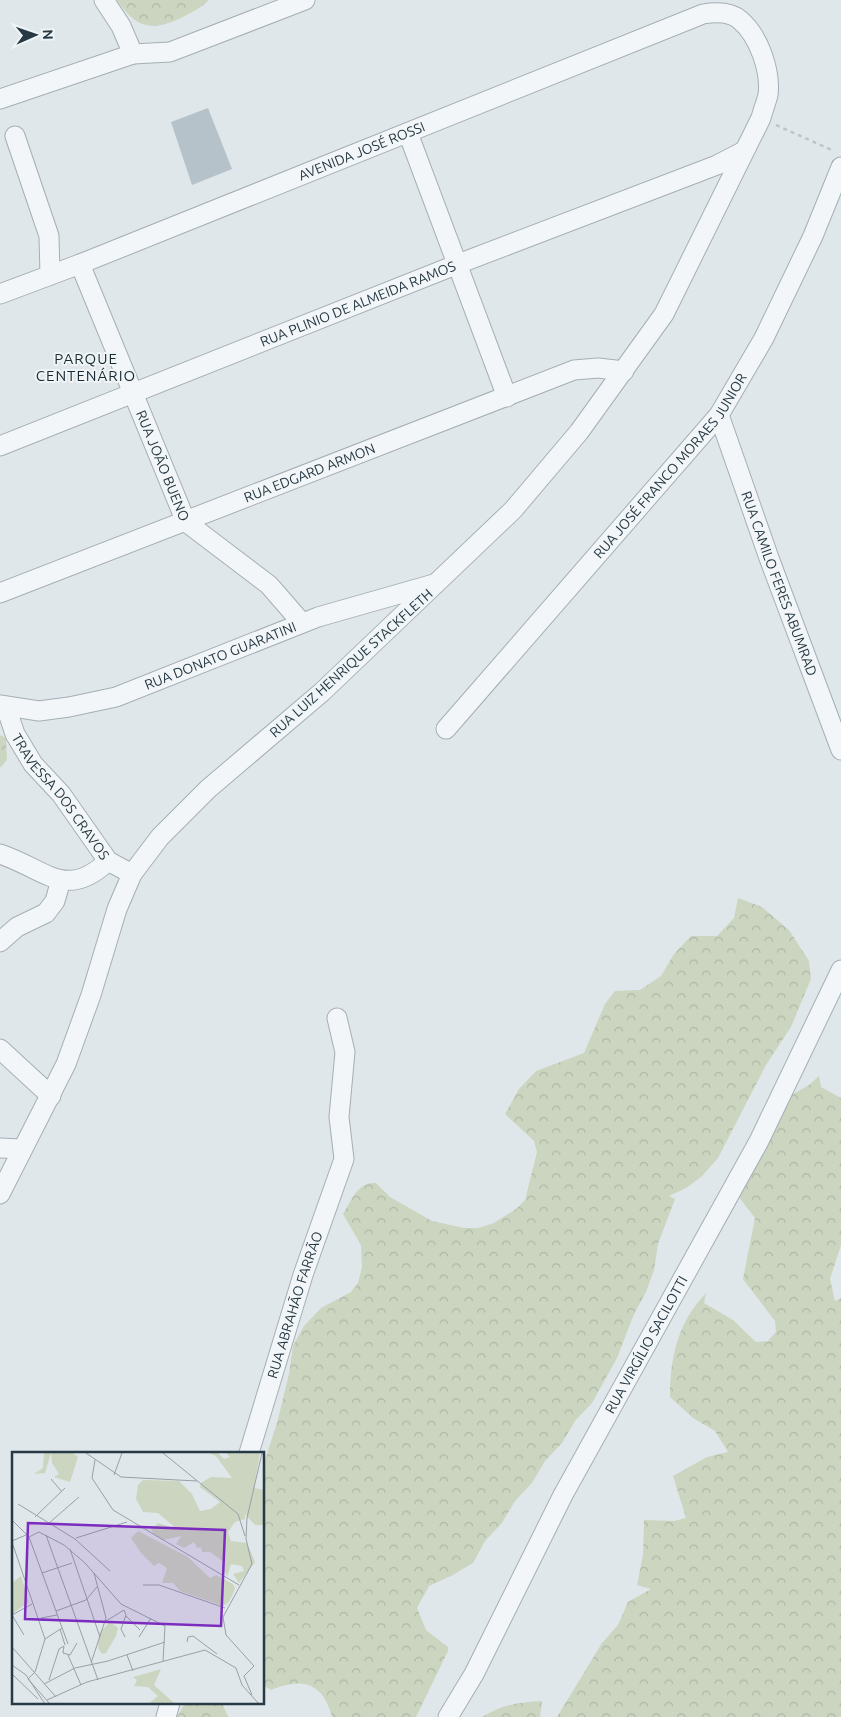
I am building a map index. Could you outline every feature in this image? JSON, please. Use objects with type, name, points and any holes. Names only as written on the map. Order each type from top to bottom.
[{"type":"street","points":[[104,0],[121,26],[133,54]]},
{"type":"street","points":[[0,99],[133,54],[170,52],[306,0]]},
{"type":"street","name":"RUA LUIZ HENRIQUE STACKFLETH","points":[[0,1194],[51,1096],[78,1035],[117,909],[132,874],[160,837],[208,789],[322,692],[513,510],[578,432],[664,314],[761,118],[768,95],[766,66],[755,40],[740,19],[725,6]]},
{"type":"street","name":"AVENIDA JOSÉ ROSSI","points":[[0,294],[80,264],[725,6]]},
{"type":"street","points":[[408,132],[507,396]]},
{"type":"street","points":[[14,136],[49,236],[50,275]]},
{"type":"street","name":"RUA PLINIO DE ALMEIDA RAMOS","points":[[0,446],[458,264],[717,165],[744,151]]},
{"type":"street","name":"RUA JOSÉ FRANCO MORAES JUNIOR","points":[[446,729],[719,415],[764,338],[813,236],[841,168]]},
{"type":"street","name":"RUA JOÃO BUENO","points":[[80,264],[186,522],[269,585],[302,623]]},
{"type":"street","name":"RUA EDGARD ARMON","points":[[0,593],[574,370],[598,368],[624,371]]},
{"type":"street","name":"RUA CAMILO FERES ABUMRAD","points":[[719,415],[769,558],[841,750]]},
{"type":"street","name":"RUA DONATO GUARATINI","points":[[3,706],[39,711],[69,708],[116,697],[302,623],[439,582]]},
{"type":"street","name":"TRAVESSA DOS CRAVOS","points":[[3,706],[15,734],[33,764],[61,794],[108,861],[132,874]]},
{"type":"street","points":[[0,854],[61,880],[73,882],[81,880],[99,870],[108,861]]},
{"type":"street","points":[[0,942],[17,927],[46,913],[55,901],[61,880]]},
{"type":"street","name":"RUA VIRGÍLIO SACILOTTI","points":[[448,1717],[474,1674],[563,1495],[759,1141],[841,970]]},
{"type":"street","name":"RUA ABRAHÃO FARRÃO","points":[[249,1452],[303,1275],[344,1159],[339,1117],[345,1052],[337,1018]]},
{"type":"street","points":[[0,1049],[51,1096]]},
{"type":"street","points":[[0,1148],[22,1149]]},
{"type":"street","points":[[166,1717],[170,1704]]},
{"type":"path","points":[[761,118],[841,154]]},
{"type":"green space","points":[[117,0],[209,0],[200,8],[183,17],[163,25],[154,26],[138,22],[124,10]]},
{"type":"green space","points":[[0,735],[6,738],[7,760],[0,768]]},
{"type":"green space","points":[[738,898],[762,907],[789,930],[809,961],[811,979],[791,1027],[766,1065],[718,1158],[701,1177],[686,1188],[669,1196],[675,1199],[658,1244],[654,1270],[646,1292],[634,1314],[617,1358],[592,1403],[575,1421],[562,1443],[545,1461],[532,1483],[515,1501],[502,1523],[485,1541],[473,1563],[429,1586],[417,1608],[426,1630],[448,1647],[448,1651],[416,1717],[332,1717],[323,1696],[310,1685],[292,1684],[271,1690],[265,1687],[265,1460],[277,1423],[289,1374],[293,1346],[304,1326],[321,1308],[351,1292],[358,1283],[362,1267],[361,1245],[343,1214],[352,1198],[364,1185],[376,1183],[390,1197],[432,1221],[464,1228],[478,1228],[494,1223],[516,1209],[525,1200],[537,1152],[534,1141],[505,1114],[519,1089],[536,1071],[584,1053],[605,1004],[615,991],[640,990],[661,976],[674,954],[691,936],[717,936],[734,918]]},
{"type":"green space","points":[[819,1076],[821,1087],[841,1098],[841,1245],[830,1279],[835,1301],[841,1298],[841,1717],[557,1717],[602,1643],[618,1625],[628,1602],[651,1589],[637,1585],[643,1555],[644,1520],[674,1521],[686,1518],[673,1476],[707,1457],[728,1452],[715,1431],[693,1418],[670,1397],[674,1354],[682,1328],[696,1304],[706,1293],[704,1303],[733,1320],[756,1342],[768,1341],[776,1332],[775,1321],[743,1279],[755,1218],[735,1192],[786,1098],[809,1085]]},
{"type":"green space","points":[[542,1701],[540,1717],[482,1717],[510,1705]]},
{"type":"green space","points":[[184,1704],[222,1704],[228,1717],[177,1717]]},
{"type":"building","points":[[208,108],[232,169],[192,185],[171,122]]},
{"type":"district","name":"PARQUE CENTENÁRIO","points":[[86,368]]}]
